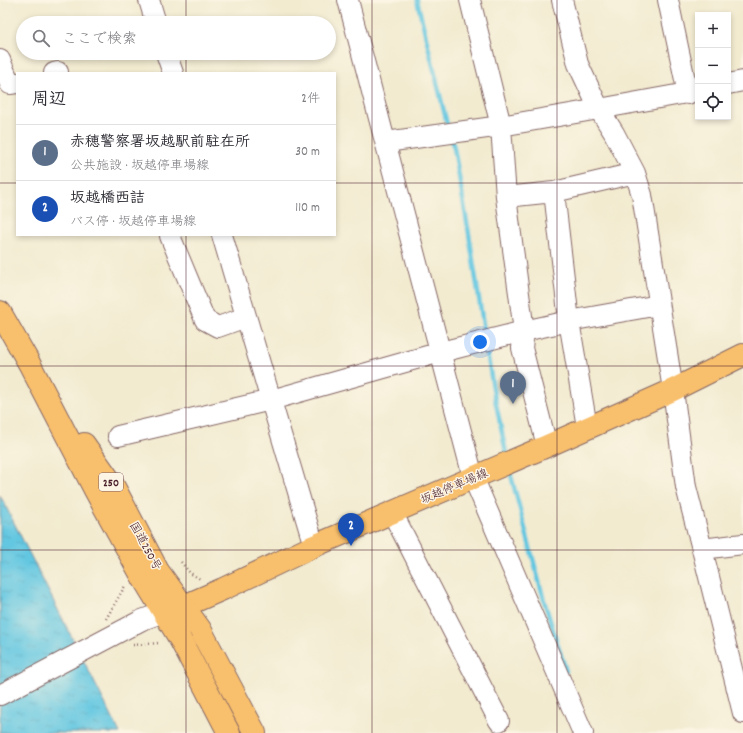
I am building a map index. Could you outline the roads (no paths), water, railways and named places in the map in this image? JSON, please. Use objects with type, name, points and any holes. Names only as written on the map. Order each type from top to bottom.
[{"type":"main road","name":"国道250号","points":[[0,312],[29,363],[113,485],[158,571],[174,609],[180,640],[229,733]]},
{"type":"main road","name":"坂越停車場線","points":[[174,609],[222,589],[314,546],[673,390],[743,355]]},
{"type":"main road","name":"国道250号","points":[[174,609],[200,629],[255,733]]},
{"type":"street","points":[[149,0],[154,16]]},
{"type":"street","points":[[348,0],[473,477],[583,733]]},
{"type":"street","points":[[470,0],[501,126],[506,198],[524,331],[522,348],[547,446]]},
{"type":"street","points":[[562,0],[578,64],[599,109],[614,133],[635,173],[642,195],[673,390],[686,487],[743,713]]},
{"type":"street","points":[[386,142],[501,126],[693,92],[668,0]]},
{"type":"street","points":[[0,60],[10,84],[16,82]]},
{"type":"street","points":[[168,60],[172,72]]},
{"type":"street","points":[[731,83],[743,81]]},
{"type":"street","points":[[506,198],[554,192],[635,173]]},
{"type":"street","points":[[554,192],[569,321],[587,427]]},
{"type":"street","points":[[170,236],[204,320],[218,327],[246,317]]},
{"type":"street","points":[[222,236],[314,546]]},
{"type":"street","points":[[118,436],[271,400],[441,352],[524,331],[569,321],[659,306]]},
{"type":"street","points":[[392,512],[500,721]]},
{"type":"street","points":[[702,549],[743,544]]},
{"type":"street","points":[[0,695],[142,620],[174,609]]},
{"type":"water","points":[[0,495],[120,733],[0,733]]},
{"type":"waterway","points":[[417,0],[448,128]]},
{"type":"waterway","points":[[451,137],[469,234],[485,337]]},
{"type":"waterway","points":[[486,346],[507,457]]},
{"type":"waterway","points":[[509,468],[545,604],[566,671]]},
{"type":"place","name":"赤穂警察署坂越駅前駐在所","points":[[513,404]]},
{"type":"place","name":"坂越橋西詰","points":[[351,546]]}]
